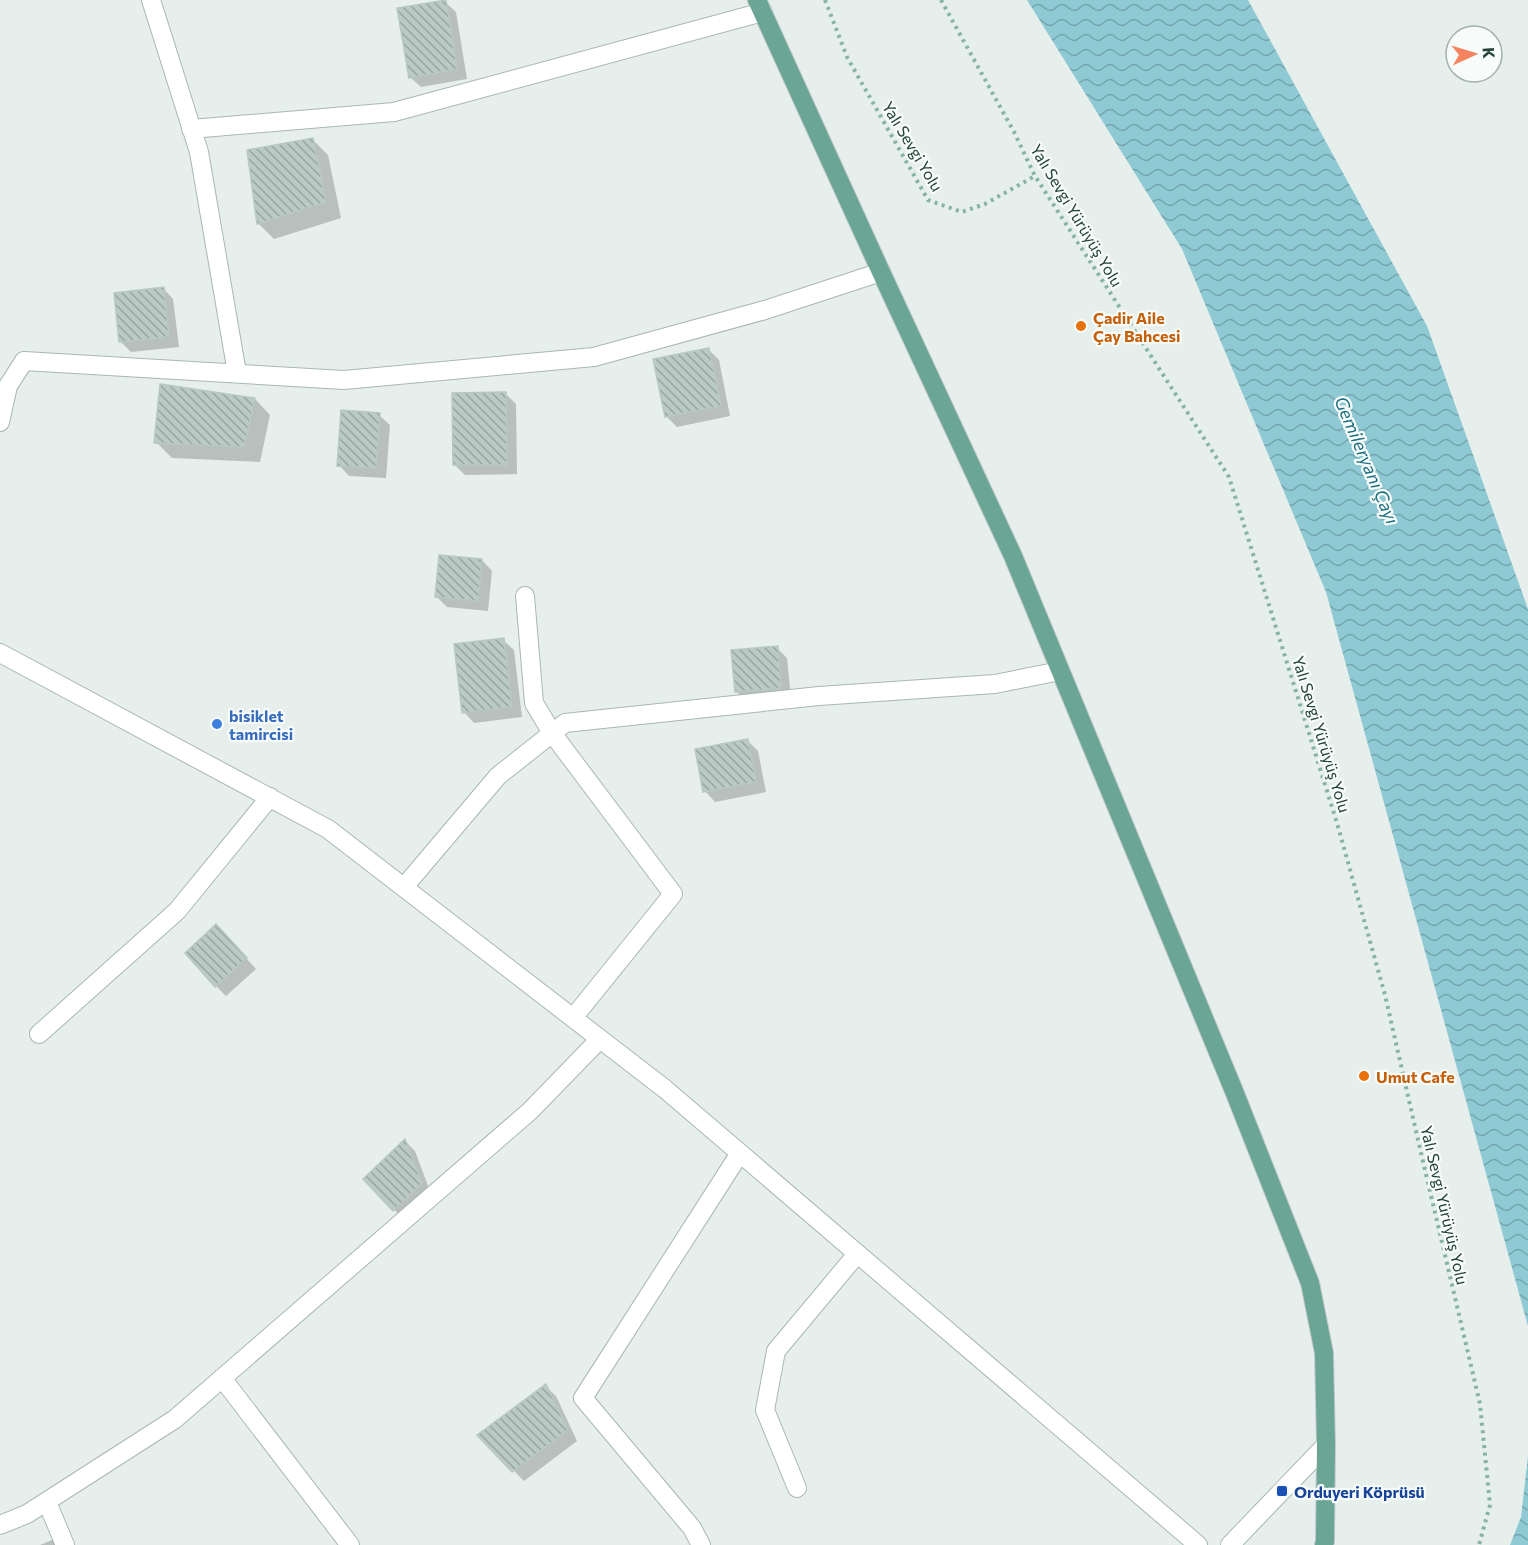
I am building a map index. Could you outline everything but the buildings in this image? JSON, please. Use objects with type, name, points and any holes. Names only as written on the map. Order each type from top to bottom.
[{"type":"main road","points":[[760,6],[1013,556],[1234,1091],[1310,1283],[1324,1353],[1326,1445],[1324,1545]]},
{"type":"street","points":[[151,0],[199,152],[237,374]]},
{"type":"street","points":[[191,129],[394,112],[760,6]]},
{"type":"street","points":[[0,422],[8,386],[24,361],[344,380],[594,357],[765,310],[881,272]]},
{"type":"street","points":[[525,596],[534,703],[552,733],[673,894],[573,1018]]},
{"type":"street","points":[[0,653],[328,829],[665,1089],[1198,1545]]},
{"type":"street","points":[[404,887],[498,776],[565,723],[819,696],[995,684],[1060,671]]},
{"type":"street","points":[[39,1034],[177,911],[270,797]]},
{"type":"street","points":[[0,1525],[27,1514],[47,1502],[175,1419],[530,1111],[600,1039]]},
{"type":"street","points":[[701,1545],[693,1528],[583,1398],[740,1153]]},
{"type":"street","points":[[797,1488],[765,1410],[776,1352],[857,1254]]},
{"type":"street","points":[[222,1378],[350,1545]]},
{"type":"street","points":[[1230,1545],[1326,1445]]},
{"type":"street","points":[[47,1502],[65,1545]]},
{"type":"path","name":"Yalı Sevgi Yolu","points":[[825,0],[847,57],[928,200],[962,212],[985,204],[1035,176]]},
{"type":"path","name":"Yalı Sevgi Yürüyüş Yolu","points":[[941,0],[1014,132],[1035,176],[1229,477],[1337,823],[1385,995],[1480,1404],[1490,1504],[1479,1545]]},
{"type":"water","name":"Gemileryanı Çayı","points":[[1027,0],[1248,0],[1427,326],[1528,609],[1528,1326],[1326,592],[1182,249]]},
{"type":"water","points":[[1528,1456],[1528,1545],[1510,1545],[1521,1517]]},
{"type":"place","name":"Çadir Aile Çay Bahcesi","points":[[1081,326]]},
{"type":"place","name":"bisiklet tamircisi","points":[[217,724]]},
{"type":"place","name":"Umut Cafe","points":[[1364,1076]]},
{"type":"place","name":"Orduyeri Köprüsü","points":[[1282,1491]]}]
